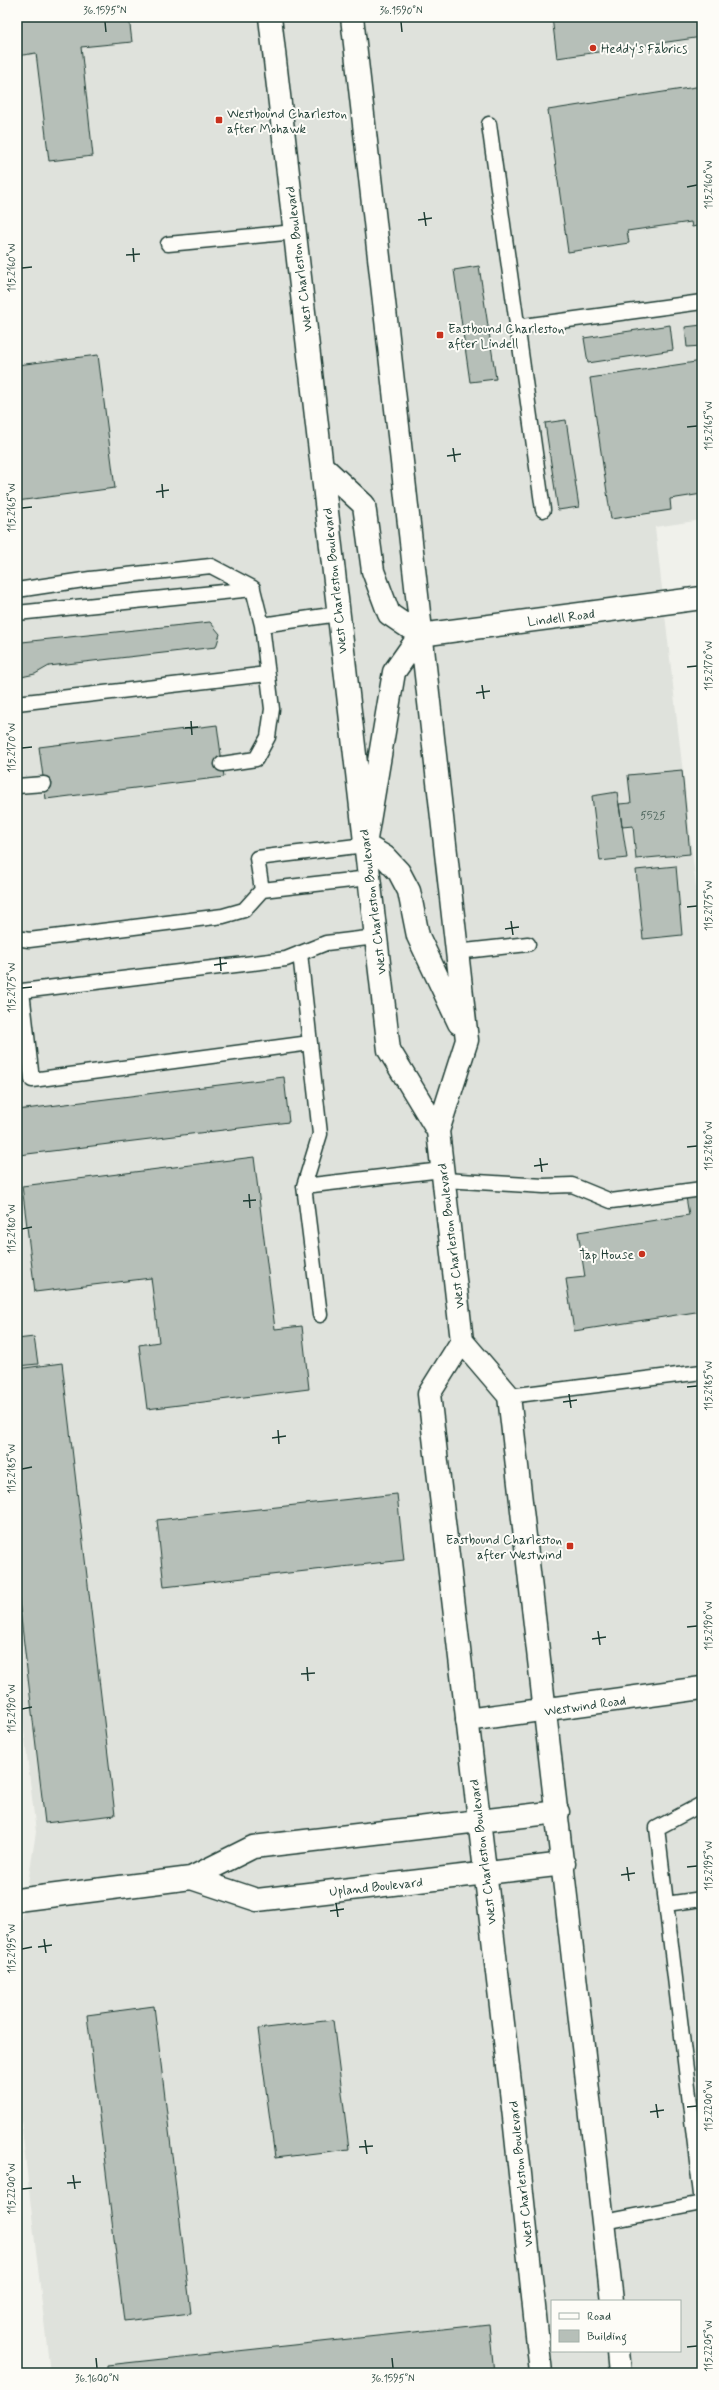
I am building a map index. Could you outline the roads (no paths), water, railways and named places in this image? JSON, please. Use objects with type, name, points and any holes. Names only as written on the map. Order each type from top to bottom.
[{"type":"main road","name":"West Charleston Boulevard","points":[[270,17],[389,1050],[438,1131]]},
{"type":"main road","name":"West Charleston Boulevard","points":[[352,17],[420,635],[467,1040],[438,1131],[462,1341],[429,1394],[541,2373]]},
{"type":"main road","points":[[322,466],[364,505],[373,571],[389,614],[420,635],[394,672],[365,845],[385,857],[399,872],[409,891],[418,936],[467,1040]]},
{"type":"main road","name":"Lindell Road","points":[[420,635],[702,598]]},
{"type":"main road","points":[[462,1341],[509,1396],[547,1710],[612,2300]]},
{"type":"main road","name":"Westwind Road","points":[[467,1720],[702,1688]]},
{"type":"main road","name":"Upland Boulevard","points":[[17,1900],[191,1878],[253,1847],[558,1812]]},
{"type":"main road","name":"Upland Boulevard","points":[[191,1878],[257,1900],[564,1864]]},
{"type":"main road","points":[[618,2352],[620,2373]]},
{"type":"lane","points":[[489,124],[542,510]]},
{"type":"lane","points":[[168,244],[295,232]]},
{"type":"lane","points":[[516,327],[702,302]]},
{"type":"lane","points":[[17,590],[90,579],[211,566],[253,588],[262,625],[272,709],[268,738],[256,759],[222,764]]},
{"type":"lane","points":[[17,613],[253,588]]},
{"type":"lane","points":[[262,625],[338,614]]},
{"type":"lane","points":[[17,704],[267,674]]},
{"type":"lane","points":[[17,786],[44,784]]},
{"type":"lane","points":[[262,890],[257,858],[365,845]]},
{"type":"lane","points":[[17,938],[29,940],[223,916],[244,910],[262,890],[369,878]]},
{"type":"lane","points":[[310,1043],[32,1080],[22,991],[286,959],[326,943],[376,937]]},
{"type":"lane","points":[[456,952],[528,944]]},
{"type":"lane","points":[[300,953],[320,1134],[304,1186],[320,1315]]},
{"type":"lane","points":[[304,1186],[443,1175],[544,1186],[572,1184],[611,1201],[702,1189]]},
{"type":"lane","points":[[509,1396],[702,1372]]},
{"type":"lane","points":[[604,2222],[702,2203],[657,1828],[702,1804]]},
{"type":"lane","points":[[666,1904],[702,1899]]},
{"type":"place","name":"Heddy's Fabrics","points":[[593,48]]},
{"type":"place","name":"Westbound Charleston after Mohawk","points":[[219,120]]},
{"type":"place","name":"Eastbound Charleston after Lindell","points":[[440,335]]},
{"type":"place","name":"Tap House","points":[[642,1254]]},
{"type":"place","name":"Eastbound Charleston after Westwind","points":[[570,1546]]}]
